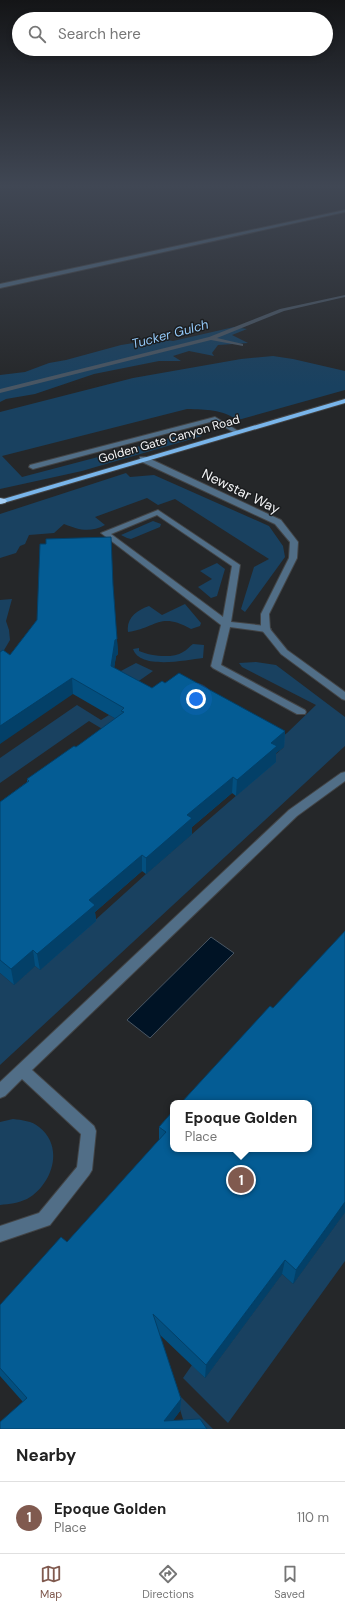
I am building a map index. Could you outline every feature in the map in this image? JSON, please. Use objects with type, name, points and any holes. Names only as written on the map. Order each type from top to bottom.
[{"type":"main road","name":"Golden Gate Canyon Road","points":[[0,501],[236,432],[345,402]]},
{"type":"street","points":[[0,286],[149,254]]},
{"type":"street","points":[[33,467],[215,419],[236,432]]},
{"type":"street","name":"Newstar Way","points":[[143,459],[218,492],[278,522],[294,542],[293,558],[265,614],[266,629]]},
{"type":"street","points":[[301,712],[216,666],[226,624],[236,565],[158,512],[105,533],[226,624],[266,629],[284,652],[345,697]]},
{"type":"street","points":[[0,1091],[293,812],[345,776]]},
{"type":"street","points":[[0,1234],[44,1219],[84,1170],[89,1131],[22,1070]]},
{"type":"shaded area","points":[[234,327],[247,329],[232,335],[248,343],[218,345],[212,353],[214,356],[189,351],[173,356],[181,361],[159,361],[94,374],[35,394],[6,399],[0,402],[0,375],[25,372],[49,363],[66,360],[121,345],[159,339],[173,341]]},
{"type":"shaded area","points":[[273,356],[345,371],[345,390],[238,420],[232,416],[219,412],[187,409],[2,456],[22,477],[197,431],[202,436],[82,471],[0,489],[0,412],[133,378],[241,359]]},
{"type":"shaded area","points":[[126,473],[130,477],[154,475],[269,526],[283,546],[285,557],[245,612],[241,609],[254,567],[269,559],[175,499],[158,505],[147,498],[95,517],[105,525],[100,528],[84,530],[64,524],[54,533],[29,535],[25,544],[20,546],[16,553],[0,558],[0,514]]},
{"type":"shaded area","points":[[153,521],[161,524],[160,527],[131,539],[121,535]]},
{"type":"shaded area","points":[[217,563],[225,569],[217,596],[211,598],[198,587],[212,579],[200,571]]},
{"type":"shaded area","points":[[12,599],[6,621],[10,640],[0,657],[0,600]]},
{"type":"shaded area","points":[[185,604],[201,623],[200,626],[191,629],[172,621],[165,621],[128,632],[129,623],[133,615],[149,606],[162,615]]},
{"type":"shaded area","points":[[193,644],[204,645],[203,658],[175,662],[154,662],[144,660],[137,655],[133,649],[139,648],[139,651],[155,655],[173,656],[184,651]]},
{"type":"shaded area","points":[[256,662],[276,665],[345,717],[345,746],[0,1065],[0,973],[14,985],[35,966],[40,970],[146,874],[275,762],[270,759],[284,747],[275,742],[287,733],[316,705],[242,667],[239,663]]},
{"type":"shaded area","points":[[136,663],[153,671],[126,690],[119,672]]},
{"type":"shaded area","points":[[77,705],[101,720],[109,715],[125,724],[114,736],[89,721],[0,783],[0,758]]},
{"type":"shaded area","points":[[211,937],[234,953],[150,1038],[127,1020]]},
{"type":"shaded area","points":[[13,1119],[33,1123],[47,1135],[52,1145],[52,1165],[49,1175],[36,1193],[24,1200],[0,1205],[0,1122]]},
{"type":"shaded area","points":[[345,1212],[345,1261],[228,1423],[183,1378],[192,1365],[205,1378],[282,1274],[293,1284]]},
{"type":"shaded area","points":[[174,1390],[213,1429],[186,1429]]},
{"type":"building","points":[[111,537],[117,639],[115,640],[111,666],[152,688],[162,681],[165,683],[179,673],[285,731],[271,743],[277,746],[237,780],[233,777],[187,815],[192,818],[146,858],[142,855],[89,900],[95,905],[37,954],[33,950],[11,969],[0,960],[0,802],[29,781],[27,779],[74,746],[76,747],[124,712],[121,711],[124,708],[72,678],[0,726],[0,652],[3,650],[10,655],[37,620],[40,544],[46,544],[46,539]]},
{"type":"building","points":[[345,931],[345,1202],[296,1270],[285,1260],[206,1365],[153,1314],[181,1399],[164,1421],[200,1419],[207,1429],[0,1429],[0,1422],[27,1398],[0,1368],[0,1305],[61,1237],[67,1242],[166,1132],[159,1127],[170,1114],[170,1152],[312,1152],[312,1100],[184,1100],[270,1006],[273,1008]]},
{"type":"waterway","name":"Tucker Gulch","points":[[211,338],[282,310],[345,296]]},
{"type":"waterway","name":"Tucker Gulch","points":[[0,391],[211,338]]},
{"type":"waterway","points":[[211,338],[241,345]]},
{"type":"place","name":"Epoque Golden","points":[[241,1180]]}]
